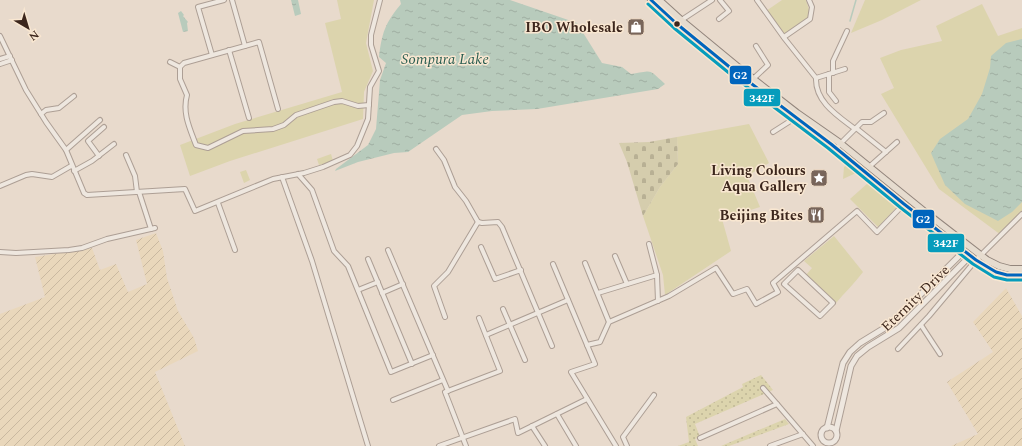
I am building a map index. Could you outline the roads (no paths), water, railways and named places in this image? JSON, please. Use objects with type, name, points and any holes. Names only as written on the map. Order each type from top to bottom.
[{"type":"main road","points":[[651,0],[797,113],[838,146],[904,204],[970,256],[996,272],[1007,275],[1022,274]]},
{"type":"main road","points":[[659,0],[679,22],[732,70],[795,118],[869,167],[981,255],[999,266],[1010,269],[1022,269]]},
{"type":"street","points":[[212,55],[198,8],[224,0]]},
{"type":"street","points":[[232,0],[244,46]]},
{"type":"street","points":[[0,36],[26,90],[66,150],[84,194],[87,196],[185,189],[196,211],[273,179],[323,168],[341,160],[350,154],[357,146],[368,119],[370,87],[379,71],[371,45],[371,35],[380,0]]},
{"type":"street","points":[[679,22],[712,0]]},
{"type":"street","points":[[719,19],[729,11],[720,0]]},
{"type":"street","points":[[757,0],[816,78],[816,86],[821,99],[831,110],[886,152]]},
{"type":"street","points":[[784,37],[810,19],[812,7],[808,0]]},
{"type":"street","points":[[836,101],[829,92],[831,74],[834,61],[848,32]]},
{"type":"street","points":[[278,109],[259,42],[184,63],[180,67],[180,79],[187,95],[185,112],[191,132],[196,145],[208,148],[242,131],[273,129],[284,125],[296,115],[334,102],[342,101],[358,106],[369,105]]},
{"type":"street","points":[[753,79],[768,65],[756,46]]},
{"type":"street","points":[[229,50],[248,118]]},
{"type":"street","points":[[0,59],[11,58]]},
{"type":"street","points":[[0,64],[11,58]]},
{"type":"street","points":[[170,62],[180,67]]},
{"type":"street","points":[[816,78],[845,69]]},
{"type":"street","points":[[41,114],[46,110],[59,108],[74,96]]},
{"type":"street","points":[[838,146],[862,122],[871,122],[884,113]]},
{"type":"street","points":[[773,132],[795,118]]},
{"type":"street","points":[[66,150],[100,120]]},
{"type":"street","points":[[99,156],[88,141],[104,127]]},
{"type":"street","points":[[869,167],[897,142]]},
{"type":"street","points":[[74,171],[92,161],[114,144]]},
{"type":"street","points":[[436,149],[444,160],[455,187],[466,201],[478,222]]},
{"type":"street","points":[[0,252],[16,253],[82,248],[107,239],[153,228],[138,192],[135,176],[126,154]]},
{"type":"street","points":[[0,186],[32,174],[52,177],[72,166]]},
{"type":"street","points":[[298,174],[312,190],[334,250],[348,266],[391,372],[433,355]]},
{"type":"street","points":[[282,178],[312,262],[368,446]]},
{"type":"street","points":[[218,203],[235,250]]},
{"type":"street","points":[[587,345],[600,342],[609,322],[658,302],[716,268],[733,294],[747,289],[756,304],[778,292],[772,283],[857,211],[877,232],[904,204]]},
{"type":"street","points":[[898,349],[921,325],[976,260],[1022,214]]},
{"type":"street","points":[[478,222],[498,222],[502,227],[552,346]]},
{"type":"street","points":[[445,317],[434,286],[448,272],[478,222]]},
{"type":"street","points":[[649,244],[657,276],[658,302]]},
{"type":"street","points":[[481,247],[495,279],[521,270]]},
{"type":"street","points":[[388,250],[448,391]]},
{"type":"street","name":"Eternity Drive","points":[[964,251],[891,324],[860,343],[850,352],[844,363],[827,428],[823,431],[821,436],[825,444],[833,444],[837,439],[836,431],[851,366],[857,356],[868,347],[899,328],[970,256]]},
{"type":"street","points":[[615,256],[627,284]]},
{"type":"street","points":[[368,259],[412,364]]},
{"type":"street","points":[[553,264],[595,364],[571,372],[616,446]]},
{"type":"street","points":[[585,264],[609,322]]},
{"type":"street","points":[[798,270],[833,302],[820,316],[784,284],[790,277],[798,270]]},
{"type":"street","points":[[785,272],[790,277]]},
{"type":"street","points":[[598,293],[657,276]]},
{"type":"street","points":[[358,290],[378,282]]},
{"type":"street","points":[[382,293],[403,284]]},
{"type":"street","points":[[486,334],[568,300]]},
{"type":"street","points":[[504,309],[525,360]]},
{"type":"street","points":[[466,446],[445,392],[500,371],[479,318]]},
{"type":"street","points":[[921,325],[940,354]]},
{"type":"street","points":[[393,400],[443,380]]},
{"type":"street","points":[[763,388],[813,446]]},
{"type":"street","points":[[627,446],[623,437],[654,395]]},
{"type":"street","points":[[439,446],[515,418],[518,433],[587,399]]},
{"type":"street","points":[[700,438],[777,404]]},
{"type":"street","points":[[557,414],[576,446]]},
{"type":"street","points":[[532,426],[545,446]]},
{"type":"street","points":[[827,428],[832,428],[836,431]]},
{"type":"street","points":[[770,446],[803,434]]},
{"type":"water","points":[[291,0],[298,0],[301,14],[295,16]]},
{"type":"water","name":"Sompura Lake","points":[[400,0],[510,0],[577,23],[602,63],[622,67],[631,74],[650,72],[665,84],[658,89],[537,109],[492,111],[462,115],[408,152],[394,153],[358,162],[335,171],[368,145],[376,129],[380,80],[386,63],[379,57],[381,41],[391,17],[401,4]]},
{"type":"water","points":[[181,11],[188,22],[188,31],[183,32],[178,13]]},
{"type":"water","points":[[1022,39],[1022,202],[1012,212],[998,221],[965,204],[945,185],[931,153],[940,139],[968,119],[982,94],[990,68],[991,56],[1006,43]]},
{"type":"waterway","points":[[850,21],[856,0]]},
{"type":"place","name":"IBO Wholesale","points":[[636,27]]},
{"type":"place","name":"Living Colours Aqua Gallery","points":[[819,178]]},
{"type":"place","name":"Beijing Bites","points":[[816,215]]}]
